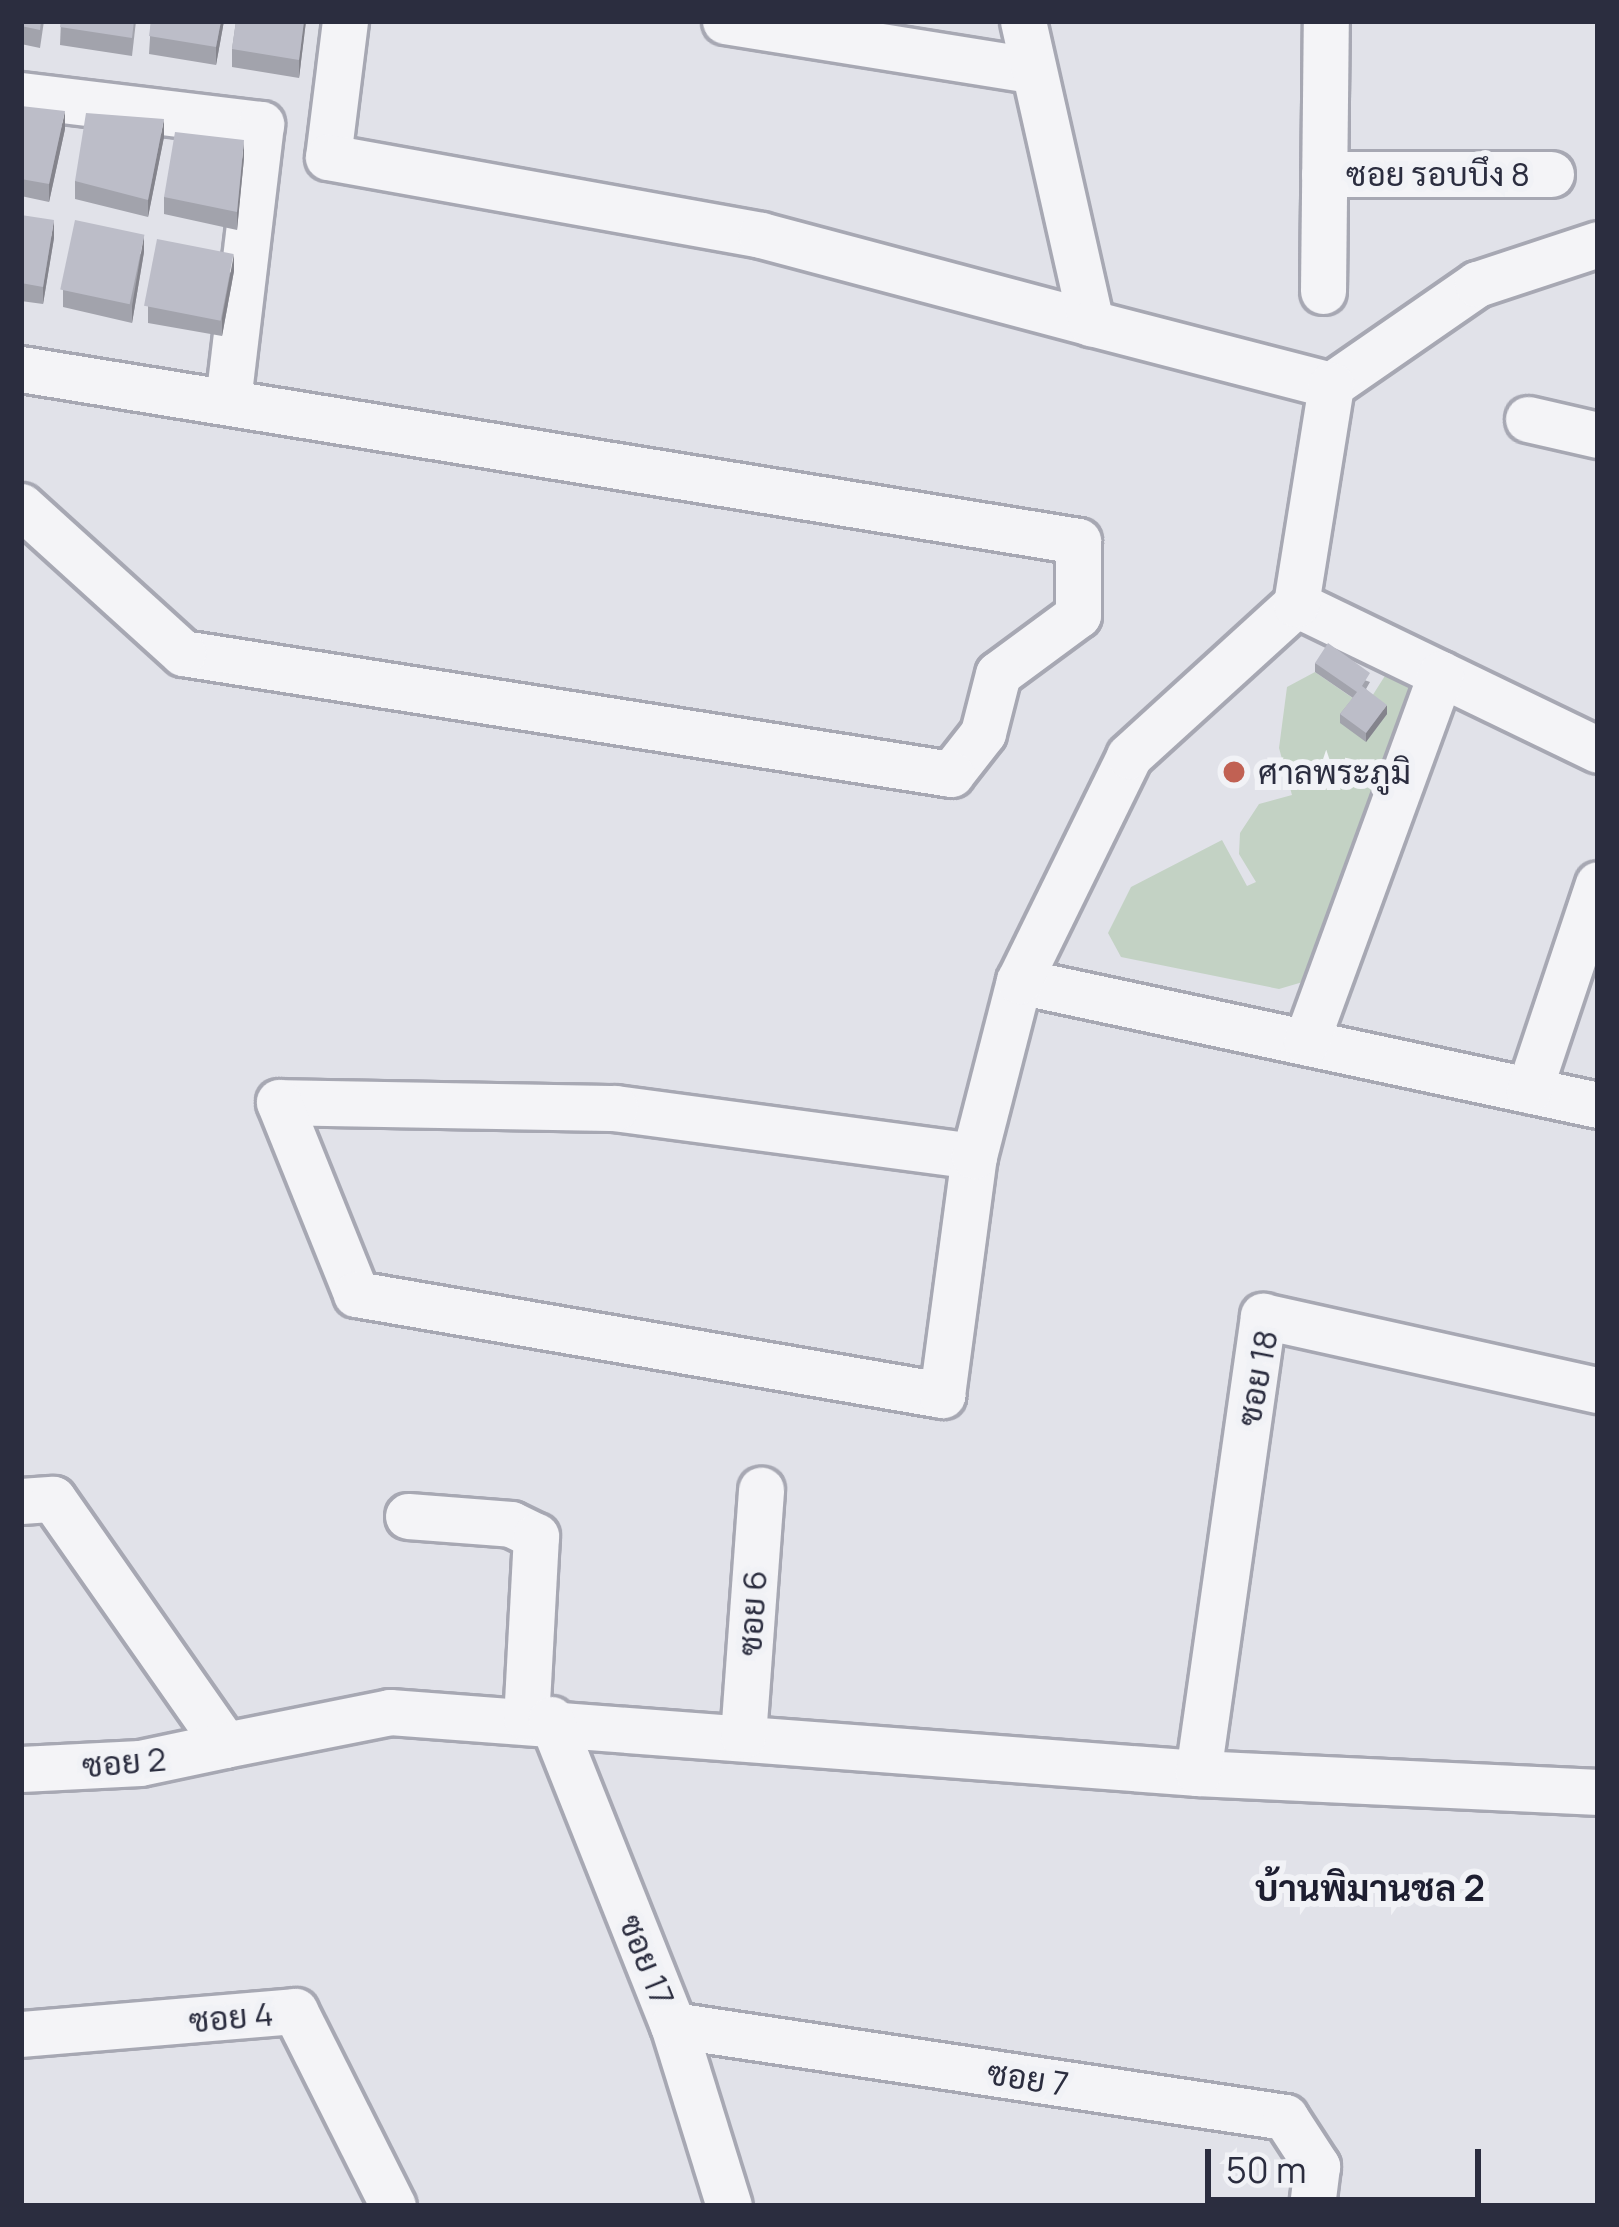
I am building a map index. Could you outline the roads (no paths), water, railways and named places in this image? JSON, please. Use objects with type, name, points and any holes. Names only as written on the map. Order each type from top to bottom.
[{"type":"street","points":[[345,21],[328,157],[761,235],[1331,385]]},
{"type":"street","points":[[725,21],[1030,70]]},
{"type":"street","points":[[1023,21],[1030,70],[1091,323]]},
{"type":"street","points":[[1323,292],[1326,21]]},
{"type":"street","points":[[21,95],[261,124],[228,402]]},
{"type":"street","name":"ซอย รอบบึง 8","points":[[1324,174],[1551,174]]},
{"type":"street","points":[[974,1156],[615,1108],[279,1102],[356,1294],[942,1394],[974,1156],[1019,981],[1129,756],[1296,604],[1331,385],[1477,284],[1598,244]]},
{"type":"street","points":[[21,369],[1078,541],[1078,615],[998,674],[983,733],[951,774],[183,653],[21,506]]},
{"type":"street","points":[[1528,419],[1598,435]]},
{"type":"street","points":[[1296,604],[1598,750]]},
{"type":"street","points":[[1306,1042],[1441,674]]},
{"type":"street","points":[[1529,1090],[1598,884]]},
{"type":"street","points":[[1019,981],[1598,1105]]},
{"type":"street","name":"ซอย 18","points":[[1198,1773],[1263,1316],[1598,1390]]},
{"type":"street","name":"ซอย 6","points":[[742,1736],[761,1490]]},
{"type":"street","points":[[21,1501],[53,1499],[225,1745]]},
{"type":"street","points":[[408,1516],[512,1524],[536,1536],[538,1718]]},
{"type":"street","name":"ซอย 2","points":[[21,1769],[140,1763],[390,1712],[538,1718],[1198,1773],[1598,1792]]},
{"type":"street","name":"ซอย 17","points":[[538,1718],[674,2025],[729,2206]]},
{"type":"street","name":"ซอย 4","points":[[21,2034],[295,2011],[393,2206]]},
{"type":"street","name":"ซอย 7","points":[[674,2025],[1285,2117],[1317,2166],[1312,2206]]},
{"type":"place","name":"ศาลพระภูมิ","points":[[1234,772]]},
{"type":"district","name":"บ้านพิมานชล 2","points":[[1370,1888]]}]
